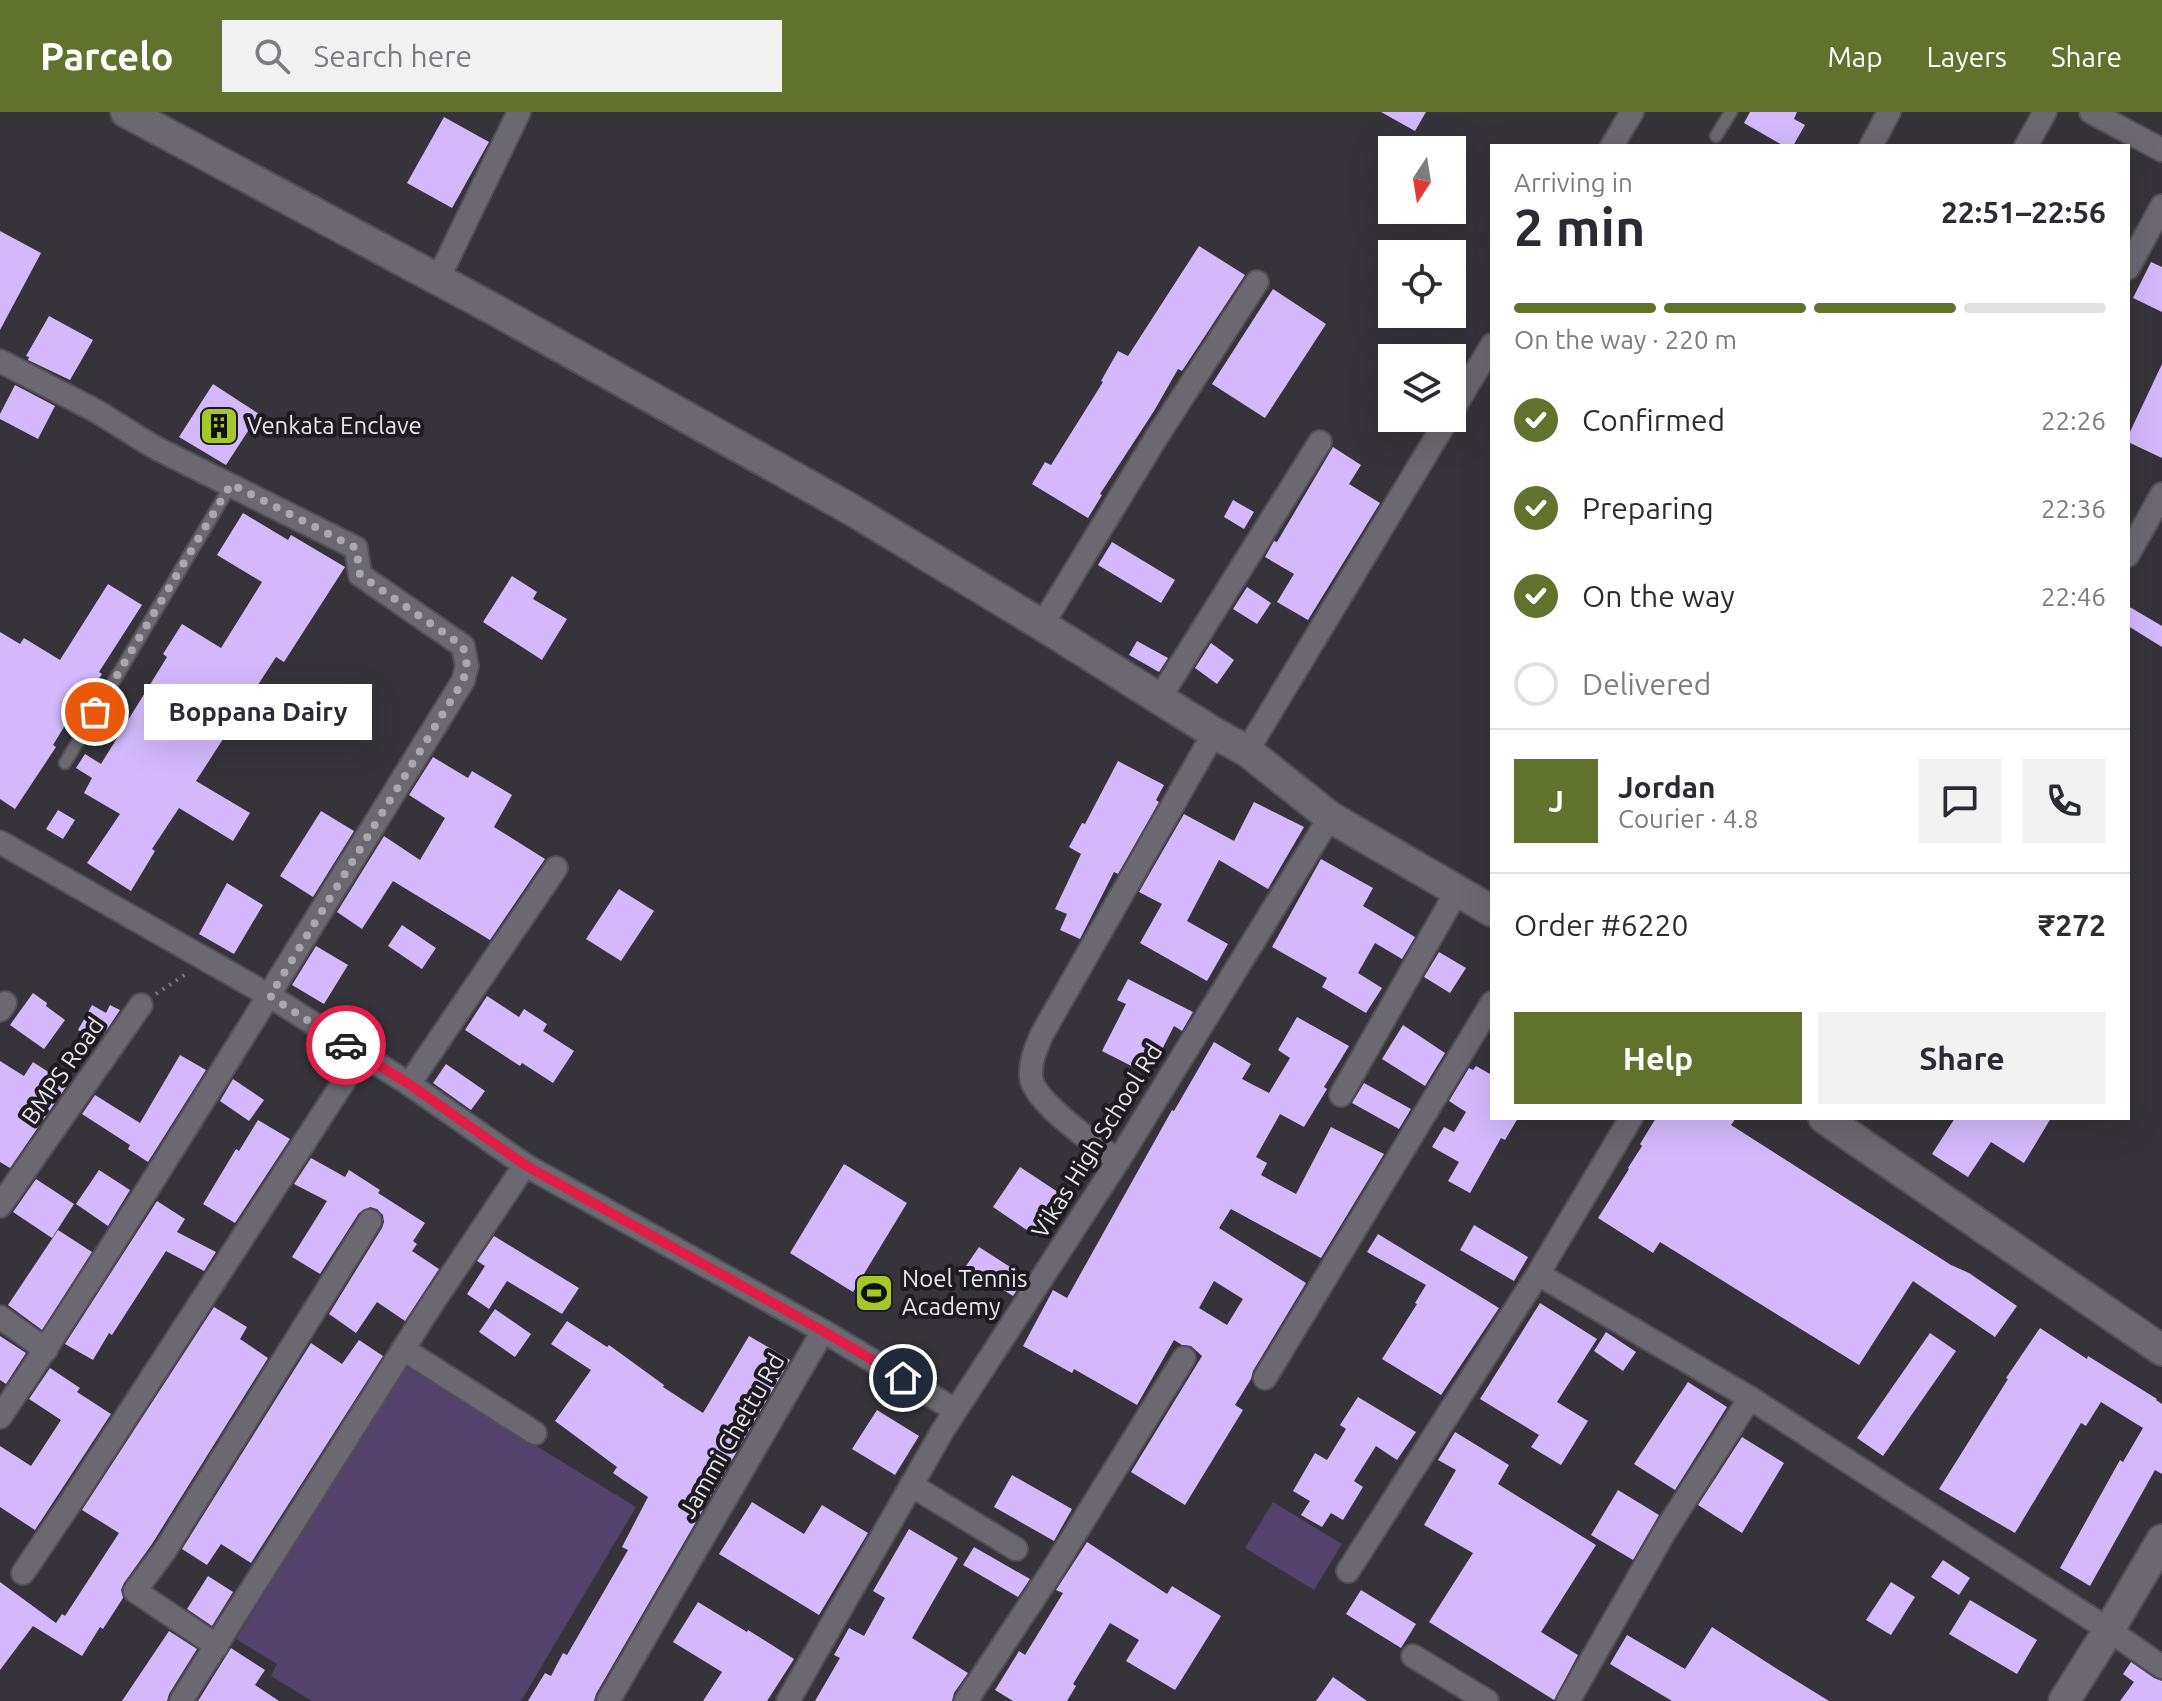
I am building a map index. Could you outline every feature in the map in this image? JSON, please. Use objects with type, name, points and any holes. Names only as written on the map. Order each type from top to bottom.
[{"type":"street","points":[[126,112],[438,279],[838,502],[1247,751],[1330,817],[1490,910]]},
{"type":"street","points":[[438,279],[519,112]]},
{"type":"street","points":[[1613,144],[1632,112]]},
{"type":"street","points":[[1872,144],[1889,112]]},
{"type":"street","points":[[2027,144],[2045,112]]},
{"type":"street","points":[[2091,112],[2162,150]]},
{"type":"street","points":[[2130,264],[2162,206]]},
{"type":"street","points":[[1042,625],[1156,438],[1257,282]]},
{"type":"street","points":[[1466,388],[1490,348]]},
{"type":"street","points":[[0,361],[98,412],[154,447],[356,548],[360,575],[463,646],[467,666],[463,681],[270,996],[46,1350],[0,1417]]},
{"type":"street","points":[[1247,751],[1440,432]]},
{"type":"street","points":[[1159,699],[1320,442]]},
{"type":"street","points":[[2130,551],[2162,494]]},
{"type":"street","points":[[1118,1161],[1038,1094],[1031,1078],[1033,1054],[1214,733]]},
{"type":"street","name":"Vikas High School Rd","points":[[788,1701],[955,1410],[1118,1161],[1330,817]]},
{"type":"street","points":[[0,842],[270,996],[409,1084],[525,1165],[823,1331],[955,1410]]},
{"type":"street","points":[[409,1084],[556,868]]},
{"type":"street","points":[[1341,1095],[1457,891]]},
{"type":"street","name":"BMPS Road","points":[[0,1206],[141,1005]]},
{"type":"street","points":[[1265,1378],[1490,1006]]},
{"type":"street","points":[[23,1573],[361,1055]]},
{"type":"street","points":[[1348,1571],[1538,1274],[1630,1120]]},
{"type":"street","points":[[1827,1120],[2162,1350]]},
{"type":"street","points":[[181,1701],[403,1349],[525,1165]]},
{"type":"street","points":[[217,1646],[135,1591],[164,1552],[370,1221]]},
{"type":"street","points":[[1538,1274],[1750,1398],[2162,1667]]},
{"type":"street","points":[[0,1317],[46,1350]]},
{"type":"street","name":"Jammi Chettu Rd","points":[[610,1700],[823,1331]]},
{"type":"street","points":[[403,1349],[535,1433]]},
{"type":"street","points":[[966,1701],[1052,1571],[1184,1358]]},
{"type":"street","points":[[1568,1701],[1664,1533],[1750,1398]]},
{"type":"street","points":[[911,1485],[1016,1549]]},
{"type":"street","points":[[2064,1701],[2162,1540]]},
{"type":"street","points":[[1413,1656],[1487,1701]]},
{"type":"lane","points":[[1716,136],[1731,112]]},
{"type":"lane","points":[[65,763],[231,484]]},
{"type":"path","points":[[141,1005],[206,960]]},
{"type":"shaded area","points":[[405,1366],[636,1507],[521,1701],[312,1701],[271,1676],[277,1664],[236,1639]]},
{"type":"shaded area","points":[[1273,1502],[1342,1544],[1314,1590],[1245,1548]]},
{"type":"building","points":[[1381,112],[1426,112],[1415,131]]},
{"type":"building","points":[[1750,112],[1797,112],[1794,119],[1805,125],[1794,144],[1781,144],[1744,123]]},
{"type":"building","points":[[444,117],[489,142],[452,208],[407,183]]},
{"type":"building","points":[[0,231],[41,253],[0,330]]},
{"type":"building","points":[[1199,246],[1245,275],[1182,371],[1178,369],[1088,518],[1032,484],[1045,462],[1051,465],[1103,382],[1118,351],[1128,356]]},
{"type":"building","points":[[2151,262],[2162,267],[2162,312],[2133,298]]},
{"type":"building","points":[[1273,289],[1326,324],[1265,418],[1212,384]]},
{"type":"building","points":[[49,316],[93,340],[70,380],[28,360],[26,356]]},
{"type":"building","points":[[2162,364],[2162,458],[2130,443],[2130,432]]},
{"type":"building","name":"Venkata Enclave","points":[[213,384],[259,414],[226,465],[179,437]]},
{"type":"building","points":[[15,385],[55,406],[38,439],[0,419]]},
{"type":"building","points":[[1333,447],[1361,465],[1349,484],[1380,503],[1308,620],[1277,602],[1294,574],[1265,557]]},
{"type":"building","points":[[1233,500],[1254,512],[1244,529],[1224,517]]},
{"type":"building","points":[[243,513],[288,540],[291,535],[345,567],[284,662],[276,657],[196,781],[250,813],[233,841],[179,808],[152,849],[155,851],[131,891],[87,863],[120,814],[84,793],[92,778],[76,768],[85,754],[101,764],[167,657],[163,654],[182,624],[221,648],[262,582],[217,555]]},
{"type":"building","points":[[1112,542],[1175,580],[1161,603],[1098,565]]},
{"type":"building","points":[[512,576],[537,592],[533,599],[567,619],[542,660],[483,622]]},
{"type":"building","points":[[108,584],[142,605],[99,672],[102,674],[84,701],[81,699],[53,745],[56,747],[15,809],[0,799],[0,632],[20,644],[24,638],[60,660]]},
{"type":"building","points":[[1247,587],[1271,603],[1257,624],[1233,609]]},
{"type":"building","points":[[2130,607],[2162,626],[2162,647],[2130,627]]},
{"type":"building","points":[[1137,641],[1168,658],[1159,672],[1129,655]]},
{"type":"building","points":[[1211,643],[1234,660],[1217,684],[1195,668]]},
{"type":"building","points":[[433,757],[468,778],[472,771],[512,795],[494,827],[545,859],[490,940],[393,881],[362,929],[337,912],[384,836],[420,860],[445,818],[409,795]]},
{"type":"building","points":[[1118,761],[1164,785],[1156,800],[1159,802],[1118,874],[1114,872],[1080,939],[1060,930],[1067,914],[1055,909],[1081,854],[1069,847],[1082,823],[1085,824]]},
{"type":"building","points":[[1254,802],[1304,827],[1268,889],[1219,860],[1187,921],[1228,944],[1207,981],[1140,943],[1162,904],[1139,892],[1184,814],[1234,841]]},
{"type":"building","points":[[58,810],[75,820],[63,839],[46,829]]},
{"type":"building","points":[[321,811],[354,831],[313,897],[280,876]]},
{"type":"building","points":[[1321,859],[1373,888],[1363,906],[1415,937],[1402,959],[1375,943],[1358,973],[1382,988],[1366,1013],[1322,987],[1327,978],[1272,947]]},
{"type":"building","points":[[227,883],[263,905],[234,954],[199,934]]},
{"type":"building","points":[[619,889],[654,911],[621,961],[586,939]]},
{"type":"building","points":[[402,925],[436,948],[422,969],[388,946]]},
{"type":"building","points":[[316,946],[348,965],[324,1004],[292,985]]},
{"type":"building","points":[[1439,952],[1466,968],[1450,993],[1424,977]]},
{"type":"building","points":[[1128,979],[1193,1012],[1182,1031],[1174,1026],[1149,1075],[1102,1051],[1126,1004],[1117,1000]]},
{"type":"building","points":[[33,993],[65,1020],[44,1049],[10,1025]]},
{"type":"building","points":[[487,996],[519,1017],[524,1009],[547,1024],[543,1031],[574,1051],[553,1083],[522,1063],[520,1066],[465,1030]]},
{"type":"building","points":[[92,1005],[106,1013],[110,1005],[120,1010],[104,1034],[100,1031],[95,1039],[78,1030]]},
{"type":"building","points":[[1297,1017],[1349,1046],[1304,1127],[1280,1114],[1256,1157],[1267,1163],[1261,1175],[1296,1194],[1331,1127],[1384,1154],[1321,1258],[1231,1209],[1219,1228],[1306,1283],[1235,1405],[1243,1410],[1185,1505],[1131,1472],[1202,1356],[1191,1346],[1174,1340],[1137,1405],[1074,1369],[1072,1373],[1023,1346],[1053,1290],[1067,1298],[1172,1110],[1214,1042],[1251,1064],[1242,1079],[1269,1093],[1290,1058],[1278,1050]],"holes":[[[1214,1281],[1243,1299],[1227,1325],[1199,1308]]]},
{"type":"building","points":[[1403,1025],[1445,1053],[1425,1086],[1382,1059]]},
{"type":"building","points":[[180,1055],[206,1070],[148,1162],[128,1149],[130,1145],[82,1114],[95,1095],[140,1123]]},
{"type":"building","points":[[0,1061],[24,1076],[33,1062],[66,1087],[10,1168],[0,1162]]},
{"type":"building","points":[[446,1064],[485,1091],[471,1110],[433,1083]]},
{"type":"building","points":[[1476,1066],[1490,1074],[1490,1120],[1517,1120],[1505,1140],[1501,1138],[1470,1193],[1448,1181],[1459,1162],[1432,1147],[1444,1127],[1454,1132],[1466,1112],[1449,1101],[1469,1068],[1473,1070]]},
{"type":"building","points":[[233,1079],[264,1100],[249,1121],[220,1101]]},
{"type":"building","points":[[1364,1083],[1411,1109],[1399,1129],[1352,1103]]},
{"type":"building","points":[[258,1120],[290,1139],[235,1223],[203,1204],[236,1149],[239,1151]]},
{"type":"building","points":[[1655,1120],[1735,1120],[1731,1125],[2017,1306],[1995,1337],[1913,1281],[1859,1365],[1660,1242],[1653,1253],[1598,1218],[1629,1169],[1642,1146],[1640,1144]]},
{"type":"building","points":[[1954,1120],[2050,1120],[2024,1163],[1991,1142],[1968,1177],[1932,1154]]},
{"type":"building","points":[[311,1158],[345,1177],[349,1170],[425,1223],[413,1241],[417,1244],[412,1251],[439,1269],[405,1321],[377,1302],[356,1333],[329,1314],[382,1228],[383,1215],[377,1209],[370,1207],[359,1213],[320,1274],[292,1257],[327,1201],[294,1184]]},
{"type":"building","points":[[844,1164],[907,1203],[853,1292],[790,1253]]},
{"type":"building","points":[[1020,1167],[1064,1196],[1037,1237],[993,1207]]},
{"type":"building","points":[[99,1170],[130,1190],[108,1226],[76,1204]]},
{"type":"building","points":[[36,1179],[74,1204],[52,1238],[13,1212]]},
{"type":"building","points":[[157,1201],[185,1219],[177,1232],[216,1252],[204,1271],[166,1251],[93,1360],[65,1344]]},
{"type":"building","points":[[1474,1225],[1528,1257],[1514,1281],[1460,1250]]},
{"type":"building","points":[[58,1230],[92,1252],[42,1330],[8,1305]]},
{"type":"building","points":[[1378,1234],[1499,1308],[1441,1395],[1382,1359],[1426,1285],[1367,1252]]},
{"type":"building","points":[[494,1236],[579,1288],[562,1314],[507,1281],[489,1309],[467,1294],[485,1266],[477,1261]]},
{"type":"building","points":[[979,1247],[1026,1277],[1013,1296],[966,1266]]},
{"type":"building","points":[[1540,1303],[1597,1339],[1557,1402],[1588,1421],[1561,1465],[1531,1447],[1539,1435],[1480,1399]]},
{"type":"building","points":[[214,1307],[247,1327],[240,1339],[268,1358],[152,1544],[124,1583],[121,1590],[123,1598],[82,1656],[33,1626],[0,1670],[0,1582],[56,1623],[62,1614],[65,1616],[119,1533],[82,1510]]},
{"type":"building","points":[[495,1309],[531,1334],[515,1357],[479,1332]]},
{"type":"building","points":[[567,1321],[607,1347],[609,1345],[703,1413],[749,1336],[790,1360],[594,1701],[528,1701],[545,1673],[551,1676],[563,1653],[567,1655],[628,1550],[622,1547],[648,1497],[613,1473],[617,1467],[555,1421],[591,1370],[551,1344]]},
{"type":"building","points":[[2040,1328],[2162,1404],[2162,1474],[2155,1470],[2090,1586],[2060,1568],[2120,1460],[2123,1462],[2143,1428],[2101,1402],[2086,1426],[2081,1423],[2015,1533],[1939,1489]]},
{"type":"building","points":[[1606,1332],[1636,1352],[1623,1371],[1594,1351]]},
{"type":"building","points":[[1930,1333],[1956,1351],[1883,1456],[1857,1438]]},
{"type":"building","points":[[0,1336],[26,1353],[6,1384],[0,1380]]},
{"type":"building","points":[[359,1340],[383,1356],[251,1563],[221,1544],[207,1565],[182,1549],[311,1343],[342,1364]]},
{"type":"building","points":[[50,1368],[80,1388],[77,1392],[111,1414],[35,1530],[0,1507],[0,1446],[31,1466],[61,1420],[29,1399]]},
{"type":"building","points":[[1688,1382],[1727,1407],[1675,1490],[1634,1464]]},
{"type":"building","points":[[1358,1397],[1416,1432],[1397,1460],[1376,1446],[1354,1481],[1363,1487],[1343,1520],[1331,1513],[1322,1527],[1301,1515],[1310,1501],[1293,1491],[1315,1453],[1327,1460],[1346,1429],[1340,1425]]},
{"type":"building","points":[[877,1410],[919,1436],[895,1475],[852,1449]]},
{"type":"building","points":[[1455,1432],[1509,1465],[1498,1484],[1596,1545],[1541,1632],[1578,1655],[1554,1700],[1429,1622],[1473,1553],[1424,1525],[1456,1470],[1438,1460]]},
{"type":"building","points":[[1742,1437],[1784,1463],[1742,1533],[1698,1505]]},
{"type":"building","points":[[1012,1475],[1072,1509],[1054,1541],[994,1507]]},
{"type":"building","points":[[1618,1490],[1659,1515],[1633,1560],[1591,1535]]},
{"type":"building","points":[[752,1502],[804,1534],[822,1505],[868,1533],[819,1615],[719,1554]]},
{"type":"building","points":[[909,1529],[958,1558],[912,1638],[968,1673],[952,1701],[815,1701],[840,1658],[834,1655],[849,1628],[864,1636],[885,1598],[873,1591]]},
{"type":"building","points":[[1087,1542],[1167,1594],[1172,1586],[1221,1616],[1175,1690],[1126,1661],[1139,1640],[1110,1623],[1073,1684],[1076,1686],[1067,1701],[1013,1701],[995,1690],[1019,1651],[1025,1655],[1063,1593],[1056,1590]]},
{"type":"building","points":[[974,1547],[1030,1579],[1018,1597],[963,1565]]},
{"type":"building","points":[[1943,1560],[1970,1578],[1959,1595],[1931,1577]]},
{"type":"building","points":[[208,1576],[233,1592],[212,1626],[187,1609]]},
{"type":"building","points":[[1891,1582],[1915,1597],[1891,1635],[1866,1620]]},
{"type":"building","points":[[1361,1590],[1416,1624],[1401,1648],[1346,1614]]},
{"type":"building","points":[[1970,1600],[2037,1640],[2017,1674],[1949,1634]]},
{"type":"building","points":[[698,1602],[794,1659],[767,1701],[703,1701],[722,1672],[673,1642]]},
{"type":"building","points":[[1712,1627],[1829,1701],[1672,1701],[1610,1664],[1627,1635],[1685,1669]]},
{"type":"building","points":[[169,1631],[197,1649],[167,1701],[122,1701]]},
{"type":"building","points":[[231,1648],[265,1670],[255,1685],[279,1701],[198,1701]]},
{"type":"building","points":[[2131,1662],[2162,1681],[2162,1701],[2120,1701],[2134,1682],[2123,1674]]},
{"type":"building","points":[[1333,1677],[1367,1701],[1316,1701]]},
{"type":"way so far","points":[[95,712],[231,484],[356,548],[360,575],[463,646],[467,666],[463,681],[270,996],[346,1045]]},
{"type":"place","name":"Venkata Enclave","points":[[219,426]]},
{"type":"place","name":"Boppana Dairy","points":[[95,712]]},
{"type":"place","name":"Noel Tennis Academy","points":[[874,1293]]},
{"type":"route","points":[[346,1045],[409,1084],[525,1165],[903,1378]]}]
